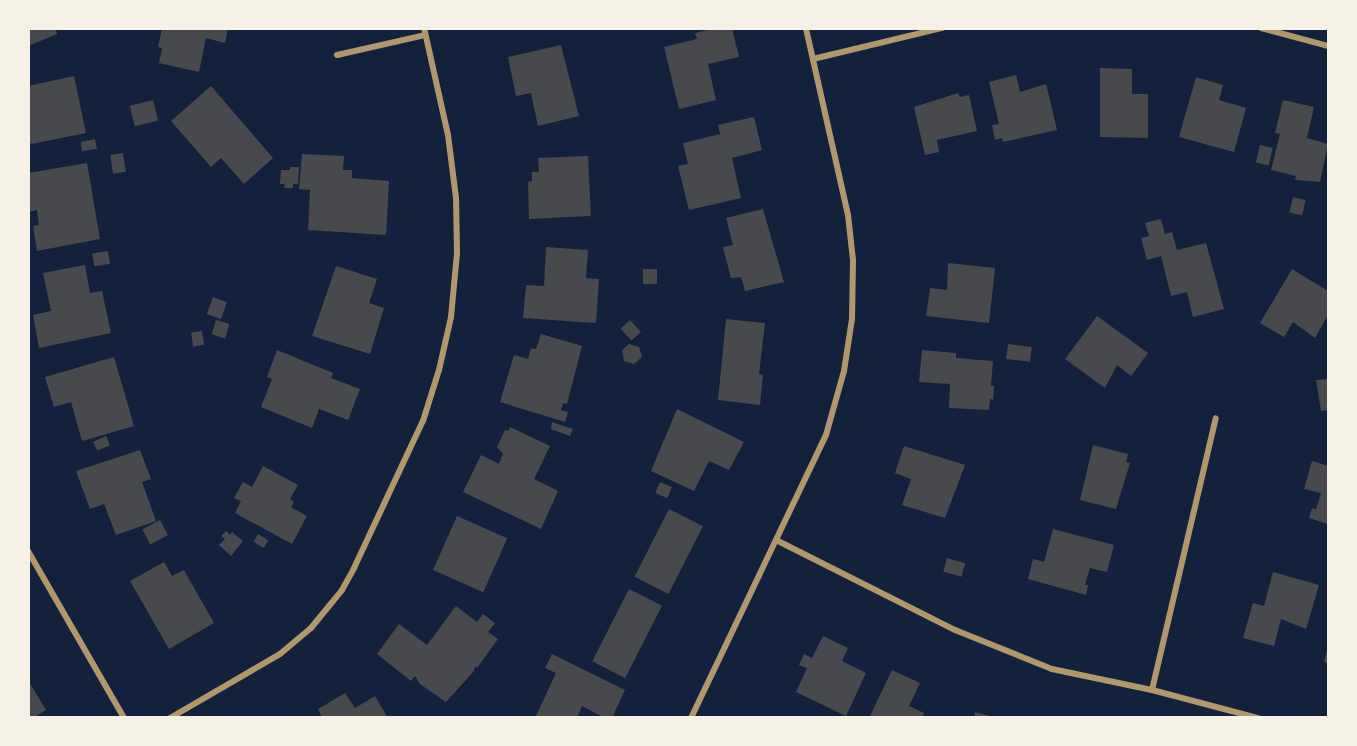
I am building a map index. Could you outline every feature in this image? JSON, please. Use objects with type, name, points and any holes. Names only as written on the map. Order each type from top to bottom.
[{"type":"street","points":[[691,717],[826,435],[844,371],[852,319],[853,260],[848,215],[806,28]]},
{"type":"street","points":[[813,59],[942,28]]},
{"type":"street","points":[[1261,28],[1329,46]]},
{"type":"street","points":[[170,717],[280,654],[311,628],[342,590],[423,421],[439,370],[451,317],[457,253],[456,198],[448,135],[425,32],[337,55]]},
{"type":"street","points":[[1152,690],[1216,418]]},
{"type":"street","points":[[776,540],[991,646],[1052,669],[1152,690],[1258,717]]},
{"type":"street","points":[[28,551],[123,717]]},
{"type":"building","points":[[28,28],[55,28],[57,34],[28,46]]},
{"type":"building","points":[[162,28],[228,28],[225,43],[206,38],[199,72],[159,63],[162,48],[158,47]]},
{"type":"building","points":[[716,28],[732,28],[739,57],[708,64],[716,100],[679,109],[664,47],[697,39],[695,33]]},
{"type":"building","points":[[561,45],[579,116],[538,126],[531,93],[516,96],[508,57]]},
{"type":"building","points":[[1100,68],[1132,69],[1132,94],[1148,94],[1148,138],[1100,137]]},
{"type":"building","points":[[1016,75],[1020,92],[1046,84],[1057,130],[1003,142],[1002,138],[995,140],[992,125],[999,124],[989,82]]},
{"type":"building","points":[[74,76],[86,133],[31,144],[28,138],[28,86]]},
{"type":"building","points":[[1196,77],[1223,85],[1219,100],[1246,108],[1234,152],[1179,137]]},
{"type":"building","points":[[211,86],[273,158],[244,184],[221,158],[211,167],[171,121]]},
{"type":"building","points":[[958,93],[960,97],[969,95],[977,131],[937,140],[939,152],[925,155],[914,107]]},
{"type":"building","points":[[153,100],[158,120],[135,126],[130,106]]},
{"type":"building","points":[[1283,100],[1314,107],[1307,138],[1328,144],[1320,182],[1295,180],[1296,176],[1271,170],[1280,134],[1275,133]]},
{"type":"building","points":[[754,117],[762,150],[732,158],[741,198],[689,210],[678,166],[688,164],[683,143],[720,134],[718,125]]},
{"type":"building","points":[[95,139],[97,149],[82,151],[81,142]]},
{"type":"building","points":[[1260,145],[1273,148],[1269,165],[1256,163]]},
{"type":"building","points":[[123,153],[126,172],[113,174],[110,155]]},
{"type":"building","points":[[302,154],[344,156],[343,170],[352,170],[352,178],[389,181],[386,235],[308,230],[310,190],[299,189]]},
{"type":"building","points":[[588,156],[591,216],[529,219],[528,182],[532,181],[532,172],[539,172],[538,158]]},
{"type":"building","points":[[87,163],[100,239],[37,251],[33,226],[39,225],[37,210],[28,212],[28,173]]},
{"type":"building","points":[[290,167],[299,167],[298,184],[293,184],[293,188],[284,188],[285,184],[280,184],[281,170],[290,170]]},
{"type":"building","points":[[1293,197],[1306,200],[1302,216],[1289,213]]},
{"type":"building","points":[[763,209],[784,282],[745,291],[741,277],[731,278],[723,247],[733,245],[726,218]]},
{"type":"building","points":[[1161,219],[1165,234],[1172,232],[1177,250],[1206,243],[1224,309],[1193,317],[1187,292],[1171,296],[1161,256],[1147,260],[1141,238],[1149,236],[1145,223]]},
{"type":"building","points":[[546,247],[588,250],[586,278],[599,279],[596,323],[523,318],[526,285],[544,286]]},
{"type":"building","points":[[108,251],[110,264],[94,266],[92,254]]},
{"type":"building","points":[[948,263],[995,268],[989,323],[926,316],[930,288],[947,290]]},
{"type":"building","points":[[85,265],[90,293],[102,291],[111,333],[39,348],[33,315],[51,311],[43,273]]},
{"type":"building","points":[[336,266],[377,279],[369,303],[384,308],[370,354],[312,336]]},
{"type":"building","points":[[643,269],[657,269],[657,284],[643,284]]},
{"type":"building","points":[[1292,269],[1328,291],[1328,315],[1315,338],[1293,322],[1284,337],[1260,323]]},
{"type":"building","points":[[213,297],[227,302],[221,319],[207,314]]},
{"type":"building","points":[[1097,316],[1148,353],[1131,376],[1117,365],[1105,388],[1065,359]]},
{"type":"building","points":[[726,319],[765,323],[759,374],[763,375],[760,405],[718,400]]},
{"type":"building","points":[[216,320],[229,324],[225,338],[212,334]]},
{"type":"building","points":[[630,320],[641,332],[631,341],[620,329]]},
{"type":"building","points":[[202,331],[204,345],[193,346],[191,333]]},
{"type":"building","points":[[541,334],[582,346],[567,404],[563,403],[561,410],[568,412],[565,422],[500,402],[514,355],[528,359],[531,348],[536,349]]},
{"type":"building","points":[[629,344],[639,347],[642,357],[634,364],[624,361],[622,350]]},
{"type":"building","points":[[1008,344],[1032,347],[1030,362],[1006,359]]},
{"type":"building","points":[[277,350],[333,373],[331,378],[360,389],[348,420],[319,409],[312,428],[261,407],[272,379],[267,377]]},
{"type":"building","points":[[922,350],[956,353],[956,358],[993,361],[991,386],[994,386],[993,400],[990,399],[989,410],[949,408],[950,384],[919,382]]},
{"type":"building","points":[[114,357],[134,426],[82,441],[71,402],[54,407],[45,377]]},
{"type":"building","points":[[1328,379],[1328,410],[1321,411],[1316,380]]},
{"type":"building","points":[[677,409],[744,442],[729,470],[709,461],[694,491],[651,471]]},
{"type":"building","points":[[552,422],[573,429],[570,436],[551,429]]},
{"type":"building","points":[[510,427],[550,446],[534,479],[558,491],[541,529],[463,492],[481,455],[499,464],[503,454],[497,447],[505,430],[508,431]]},
{"type":"building","points":[[106,436],[110,445],[97,451],[93,442]]},
{"type":"building","points":[[1093,445],[1128,454],[1126,462],[1130,463],[1116,509],[1080,500]]},
{"type":"building","points":[[904,446],[965,465],[945,518],[902,505],[911,479],[895,473]]},
{"type":"building","points":[[140,450],[151,479],[142,482],[156,521],[116,535],[104,504],[90,509],[76,471]]},
{"type":"building","points":[[1312,461],[1328,466],[1328,524],[1309,518],[1312,508],[1316,509],[1321,493],[1304,489]]},
{"type":"building","points":[[263,466],[298,485],[290,499],[294,502],[291,507],[307,516],[292,544],[235,513],[241,501],[234,498],[243,482],[252,487]]},
{"type":"building","points":[[660,482],[672,487],[667,498],[655,493]]},
{"type":"building","points":[[669,509],[703,526],[668,594],[634,577]]},
{"type":"building","points":[[457,516],[507,538],[483,592],[433,570]]},
{"type":"building","points":[[160,520],[168,535],[150,544],[142,529]]},
{"type":"building","points":[[1053,529],[1114,545],[1107,572],[1090,568],[1085,585],[1088,585],[1086,595],[1028,579],[1033,559],[1044,562]]},
{"type":"building","points":[[226,531],[230,535],[232,532],[243,541],[231,556],[219,545],[225,539],[221,536]]},
{"type":"building","points":[[258,534],[268,540],[264,548],[253,542]]},
{"type":"building","points":[[947,558],[965,563],[961,577],[943,571]]},
{"type":"building","points":[[164,562],[172,576],[184,570],[214,623],[169,649],[130,581]]},
{"type":"building","points":[[1273,572],[1319,585],[1306,629],[1281,619],[1274,646],[1243,638],[1253,603],[1264,606]]},
{"type":"building","points":[[629,589],[662,606],[625,678],[592,661]]},
{"type":"building","points":[[456,606],[477,622],[483,614],[495,623],[488,632],[498,639],[477,668],[475,666],[474,671],[446,702],[420,684],[415,676],[411,681],[377,654],[399,624],[427,645]]},
{"type":"building","points":[[823,636],[848,648],[842,661],[866,673],[846,716],[796,692],[807,668],[799,665],[804,654],[812,658]]},
{"type":"building","points":[[1328,646],[1328,663],[1324,662]]},
{"type":"building","points":[[552,654],[625,690],[612,718],[605,718],[582,706],[577,718],[535,718],[556,673],[545,668]]},
{"type":"building","points":[[892,670],[920,683],[909,706],[924,713],[922,718],[869,718]]},
{"type":"building","points":[[28,680],[46,710],[33,718],[28,718]]},
{"type":"building","points":[[345,693],[355,708],[375,696],[388,718],[322,718],[318,709]]},
{"type":"building","points":[[975,712],[993,717],[993,718],[974,718]]}]
